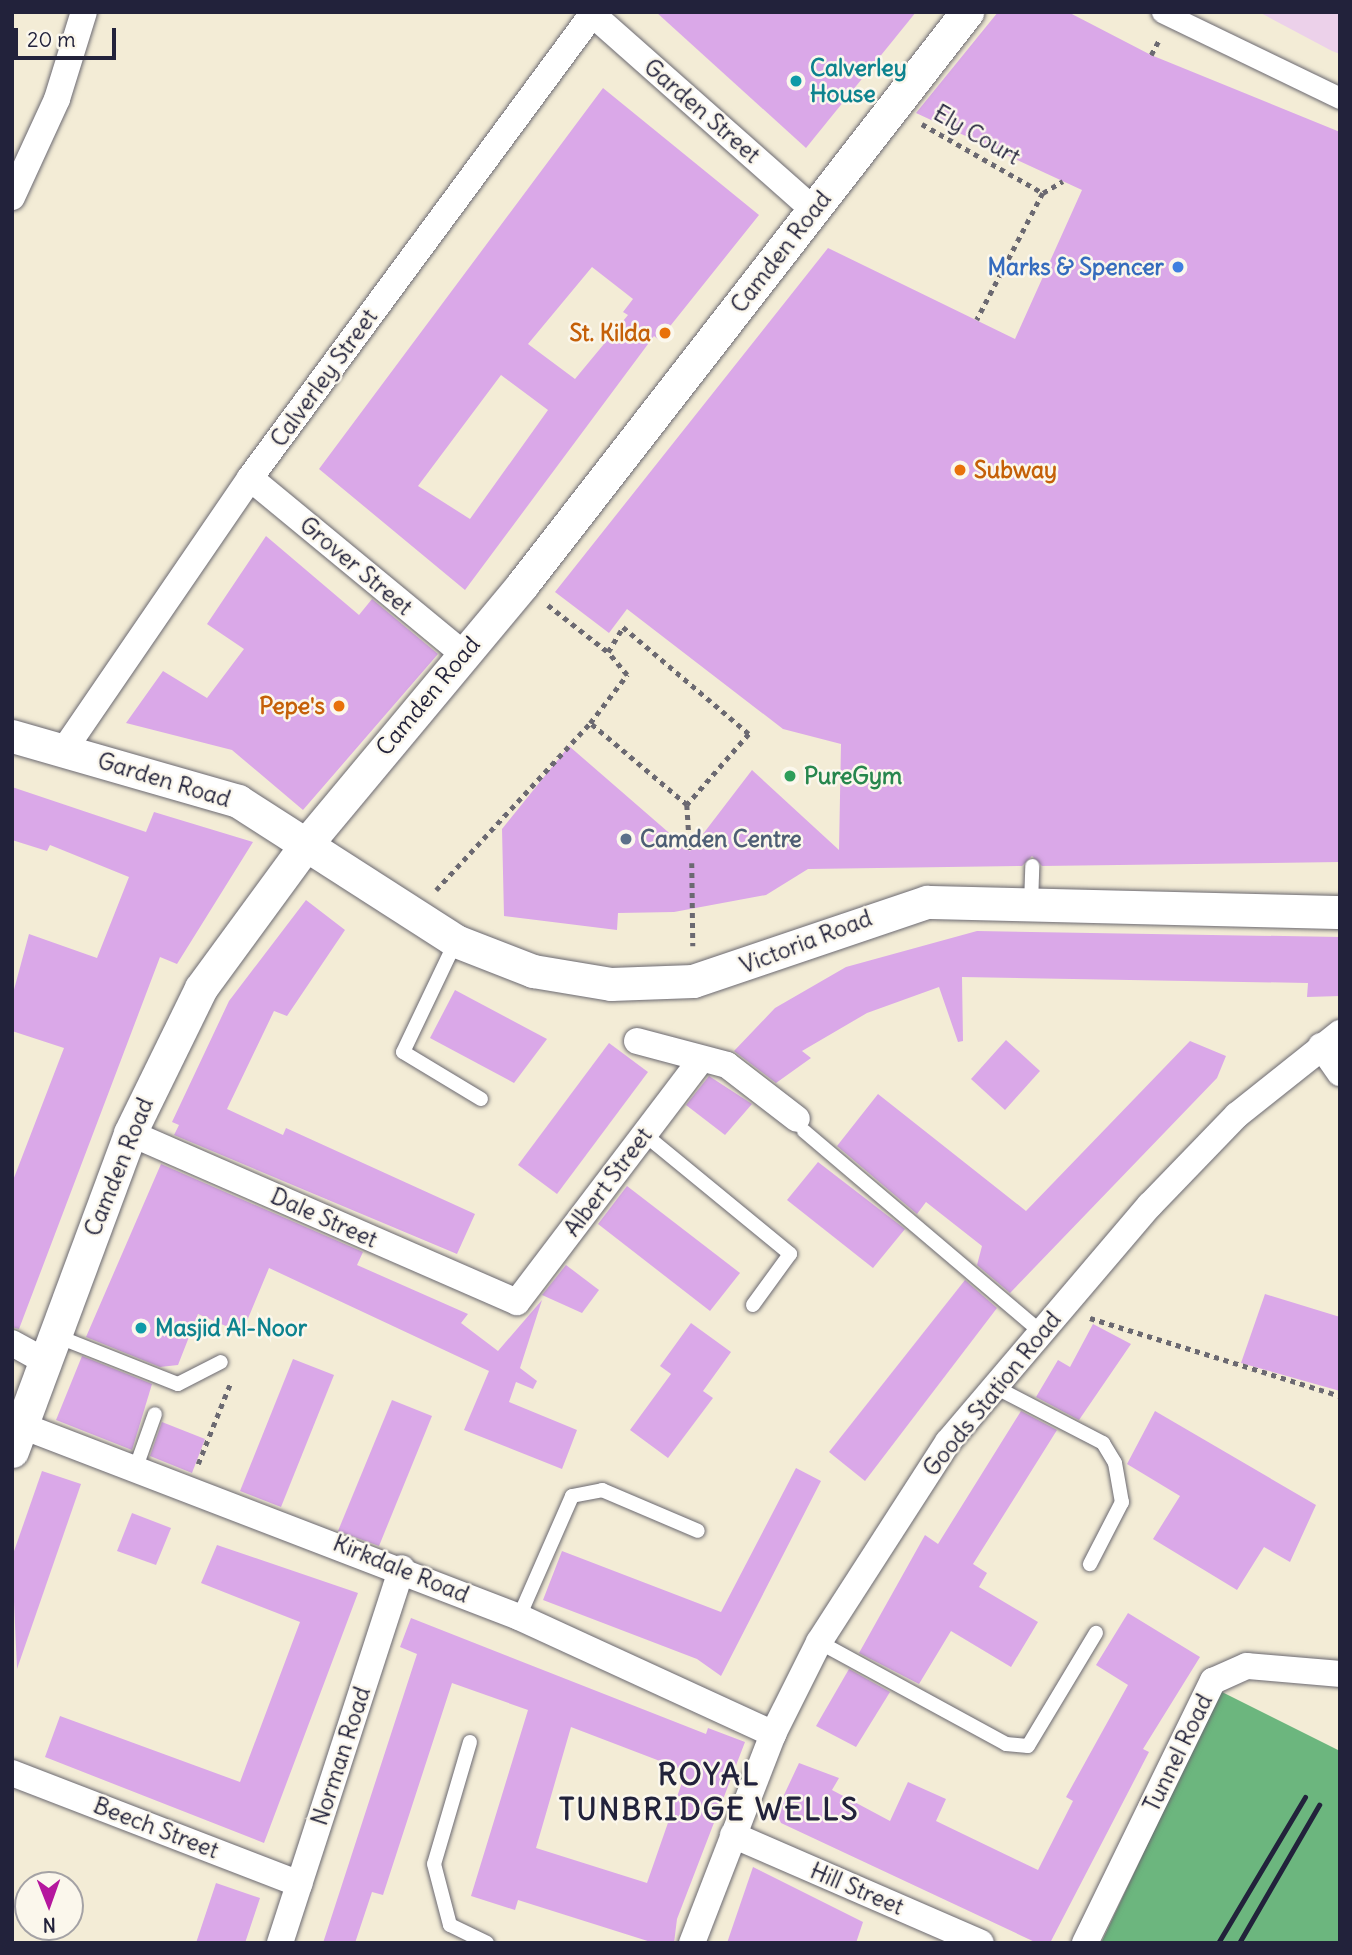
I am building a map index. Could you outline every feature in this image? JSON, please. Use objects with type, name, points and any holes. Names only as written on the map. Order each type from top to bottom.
[{"type":"street","points":[[12,197],[57,99],[84,12]]},
{"type":"street","name":"Camden Road","points":[[16,1438],[130,1133],[201,988],[308,842],[814,210],[967,12]]},
{"type":"street","points":[[1162,12],[1340,98]]},
{"type":"street","name":"Garden Street","points":[[592,13],[814,210]]},
{"type":"street","name":"Calverley Street","points":[[64,750],[250,478],[592,13]]},
{"type":"street","name":"Grover Street","points":[[250,478],[462,653]]},
{"type":"street","name":"Garden Road","points":[[12,736],[238,801],[308,842]]},
{"type":"street","name":"Victoria Road","points":[[308,842],[456,941],[533,971],[651,985],[744,967],[927,901],[1340,912]]},
{"type":"street","points":[[1330,1039],[1340,1073]]},
{"type":"street","name":"Goods Station Road","points":[[692,1943],[773,1734],[819,1642],[948,1442],[1049,1323],[1237,1115],[1330,1039]]},
{"type":"street","points":[[637,1041],[699,1061],[727,1065],[801,1125]]},
{"type":"street","name":"Albert Street","points":[[517,1303],[699,1061]]},
{"type":"street","name":"Dale Street","points":[[130,1133],[517,1303]]},
{"type":"street","points":[[12,1343],[48,1347]]},
{"type":"street","name":"Kirkdale Road","points":[[16,1438],[136,1467],[402,1568],[519,1617],[773,1734]]},
{"type":"street","name":"Norman Road","points":[[281,1943],[402,1568]]},
{"type":"street","name":"Tunnel Road","points":[[1085,1943],[1213,1681],[1247,1666],[1340,1674]]},
{"type":"street","name":"Beech Street","points":[[12,1773],[299,1884]]},
{"type":"street","name":"Hill Street","points":[[733,1835],[981,1943]]},
{"type":"lane","points":[[1031,904],[1032,866]]},
{"type":"lane","points":[[456,941],[403,1052],[481,1099]]},
{"type":"lane","points":[[801,1125],[1049,1323]]},
{"type":"lane","points":[[644,1134],[790,1254],[752,1305]]},
{"type":"lane","points":[[48,1347],[178,1384],[221,1362]]},
{"type":"lane","points":[[995,1387],[1103,1443],[1115,1463],[1122,1502],[1090,1564]]},
{"type":"lane","points":[[136,1467],[155,1414]]},
{"type":"lane","points":[[519,1617],[572,1496],[602,1490],[698,1531]]},
{"type":"lane","points":[[819,1642],[1006,1744],[1028,1746],[1096,1633]]},
{"type":"lane","points":[[470,1742],[434,1864],[450,1925],[487,1943]]},
{"type":"path","name":"Ely Court","points":[[893,107],[1043,193]]},
{"type":"path","points":[[977,320],[1043,193],[1063,181]]},
{"type":"path","points":[[414,914],[590,723],[627,675],[608,652],[547,604]]},
{"type":"path","points":[[608,652],[623,626],[749,734],[687,805],[690,851]]},
{"type":"path","points":[[590,723],[687,805]]},
{"type":"path","points":[[692,863],[692,907]]},
{"type":"path","points":[[1049,1323],[1340,1396]]},
{"type":"path","points":[[190,1488],[232,1380]]},
{"type":"shaded area","points":[[1259,12],[1340,12],[1340,54],[1332,51]]},
{"type":"green space","points":[[1220,1691],[1340,1751],[1340,1943],[1101,1943]]},
{"type":"building","name":"Calverley House","points":[[656,12],[916,12],[806,148]]},
{"type":"building","points":[[998,12],[1068,12],[1151,55],[1340,132],[1340,862],[1042,866],[1032,856],[1022,866],[808,869],[766,895],[674,912],[618,913],[617,930],[504,916],[502,829],[569,746],[690,851],[752,770],[839,850],[841,744],[783,729],[627,609],[609,633],[555,592],[828,248],[1015,339],[1082,190],[916,113]]},
{"type":"building","points":[[603,88],[759,215],[659,340],[654,336],[465,590],[319,469]],"holes":[[[592,267],[633,299],[623,312],[628,315],[575,379],[528,344]],[[501,375],[548,410],[470,519],[418,486]]]},
{"type":"building","points":[[266,536],[359,615],[372,599],[438,654],[303,810],[232,750],[126,723],[163,671],[207,698],[244,649],[207,624]]},
{"type":"building","points":[[12,787],[146,832],[154,812],[253,842],[177,964],[160,957],[19,1329],[12,1327],[12,1183],[64,1048],[12,1031],[12,997],[29,934],[97,958],[129,877],[50,845],[47,851],[12,840]]},
{"type":"building","points":[[306,900],[345,930],[287,1016],[274,1011],[227,1109],[283,1135],[286,1128],[475,1214],[457,1254],[174,1135],[179,1125],[172,1122],[229,1001]]},
{"type":"building","points":[[977,931],[1340,937],[1340,996],[1307,997],[1308,983],[962,977],[963,1041],[958,1042],[939,987],[867,1013],[802,1051],[811,1058],[776,1083],[734,1051],[775,1008],[846,967]]},
{"type":"building","points":[[455,990],[547,1039],[514,1083],[430,1038]]},
{"type":"building","points":[[1006,1040],[1040,1071],[1005,1110],[971,1079]]},
{"type":"building","points":[[1190,1041],[1226,1056],[1217,1078],[1010,1293],[977,1265],[982,1246],[926,1202],[917,1214],[837,1146],[878,1094],[1026,1211]]},
{"type":"building","points":[[609,1043],[648,1072],[557,1194],[518,1165]]},
{"type":"building","points":[[709,1076],[752,1104],[725,1135],[686,1105]]},
{"type":"building","points":[[818,1162],[905,1229],[873,1268],[787,1200]]},
{"type":"building","points":[[161,1164],[363,1252],[357,1265],[468,1314],[461,1323],[498,1351],[542,1300],[520,1368],[537,1381],[533,1389],[516,1382],[509,1402],[577,1430],[562,1469],[464,1430],[489,1371],[269,1268],[242,1333],[198,1314],[178,1365],[160,1367],[86,1337]]},
{"type":"building","points":[[627,1186],[740,1273],[710,1311],[598,1224]]},
{"type":"building","points":[[566,1265],[599,1290],[582,1313],[542,1295]]},
{"type":"building","points":[[965,1280],[997,1308],[865,1481],[829,1452]]},
{"type":"building","points":[[1265,1294],[1340,1317],[1340,1391],[1241,1363]]},
{"type":"building","points":[[691,1323],[731,1352],[703,1391],[713,1398],[668,1458],[630,1430],[671,1374],[660,1366]]},
{"type":"building","points":[[1093,1324],[1131,1344],[1079,1420],[1036,1397],[1058,1360],[1070,1367]]},
{"type":"building","points":[[82,1356],[152,1384],[132,1450],[56,1420]]},
{"type":"building","points":[[293,1359],[334,1375],[281,1507],[240,1491]]},
{"type":"building","points":[[392,1400],[432,1416],[379,1546],[338,1531]]},
{"type":"building","points":[[1021,1411],[1057,1430],[973,1564],[987,1573],[979,1587],[1038,1622],[1011,1667],[951,1631],[919,1684],[859,1653],[925,1535],[938,1544]]},
{"type":"building","points":[[1155,1411],[1316,1505],[1290,1562],[1264,1547],[1237,1590],[1153,1539],[1180,1496],[1127,1464]]},
{"type":"building","points":[[162,1422],[205,1439],[192,1473],[150,1456]]},
{"type":"building","points":[[796,1468],[821,1481],[721,1676],[697,1659],[543,1600],[562,1551],[721,1612]]},
{"type":"building","points":[[42,1471],[81,1484],[17,1669],[12,1557]]},
{"type":"building","points":[[132,1513],[171,1528],[156,1565],[117,1551]]},
{"type":"building","points":[[217,1545],[358,1593],[264,1843],[45,1757],[60,1716],[240,1782],[300,1622],[201,1583]]},
{"type":"building","points":[[1128,1613],[1200,1657],[1143,1749],[1149,1752],[1050,1943],[1037,1943],[781,1823],[776,1812],[799,1763],[839,1778],[832,1790],[890,1821],[908,1782],[946,1799],[936,1821],[1038,1870],[1073,1801],[1066,1797],[1128,1685],[1096,1665]]},
{"type":"building","points":[[411,1618],[706,1734],[708,1728],[745,1742],[677,1919],[674,1943],[654,1943],[518,1900],[515,1910],[471,1896],[528,1710],[452,1683],[383,1895],[372,1892],[355,1943],[323,1943],[417,1654],[400,1647]],"holes":[[[571,1727],[686,1771],[647,1883],[536,1848]]]},
{"type":"building","points":[[849,1669],[890,1692],[856,1747],[816,1726]]},
{"type":"building","points":[[753,1867],[863,1922],[856,1943],[727,1943]]},
{"type":"building","points":[[216,1883],[260,1898],[245,1943],[196,1943]]},
{"type":"railway","points":[[1218,1943],[1305,1797]]},
{"type":"railway","points":[[1239,1943],[1319,1805]]},
{"type":"place","name":"Calverley House","points":[[796,81]]},
{"type":"place","name":"Marks & Spencer","points":[[1178,267]]},
{"type":"place","name":"St. Kilda","points":[[665,333]]},
{"type":"place","name":"Subway","points":[[960,470]]},
{"type":"place","name":"Pepe's","points":[[339,706]]},
{"type":"place","name":"PureGym","points":[[790,776]]},
{"type":"place","name":"Camden Centre","points":[[626,839]]},
{"type":"place","name":"Masjid Al-Noor","points":[[141,1328]]},
{"type":"district","name":"ROYAL TUNBRIDGE WELLS","points":[[709,1791]]}]
